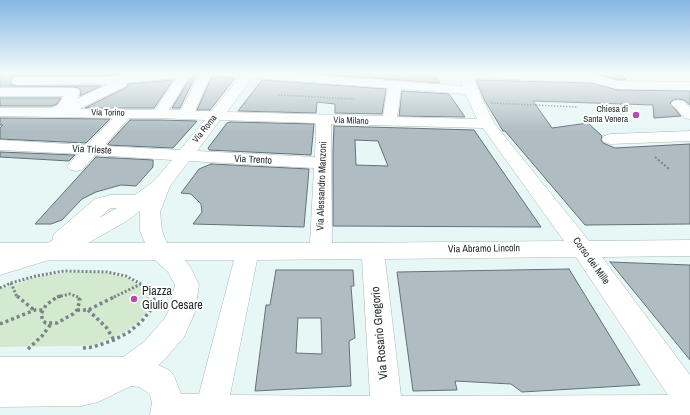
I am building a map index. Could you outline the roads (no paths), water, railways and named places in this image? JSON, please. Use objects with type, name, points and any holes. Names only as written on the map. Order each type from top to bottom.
[{"type":"street","points":[[57,113],[69,101],[73,92]]},
{"type":"street","points":[[57,113],[100,92]]},
{"type":"street","points":[[159,114],[174,92]]},
{"type":"street","points":[[186,115],[197,92]]},
{"type":"street","name":"Via Roma","points":[[161,185],[235,92]]},
{"type":"street","points":[[389,122],[395,92]]},
{"type":"street","name":"Corso dei Mille","points":[[472,92],[486,124],[582,248],[690,401]]},
{"type":"street","points":[[684,104],[690,114]]},
{"type":"street","name":"Via Torino","points":[[0,112],[216,116]]},
{"type":"street","points":[[76,166],[125,114]]},
{"type":"street","name":"Via Milano","points":[[216,116],[486,124]]},
{"type":"street","name":"Via Alessandro Manzoni","points":[[320,252],[324,120]]},
{"type":"street","points":[[610,139],[690,136]]},
{"type":"street","name":"Via Trieste","points":[[0,145],[184,156]]},
{"type":"street","name":"Via Trento","points":[[184,156],[322,163]]},
{"type":"street","points":[[6,274],[12,261],[50,251],[102,226],[139,202],[161,185]]},
{"type":"street","points":[[0,392],[81,391],[98,387],[111,382],[154,351],[174,328],[182,312],[187,285],[183,275],[176,266],[161,252],[151,231],[150,212],[161,185]]},
{"type":"street","name":"Via Abramo Lincoln","points":[[50,251],[320,252],[690,248]]},
{"type":"street","points":[[0,251],[50,251]]},
{"type":"street","name":"Via Rosario Gregorio","points":[[373,251],[387,413]]},
{"type":"street","points":[[210,412],[247,252]]},
{"type":"street","points":[[0,372],[128,371],[142,373],[158,381],[163,387],[167,396],[166,412],[252,411],[387,413],[690,411]]},
{"type":"place","name":"Chiesa di Santa Venera","points":[[636,115]]},
{"type":"place","name":"Piazza Giulio Cesare","points":[[134,299]]}]
